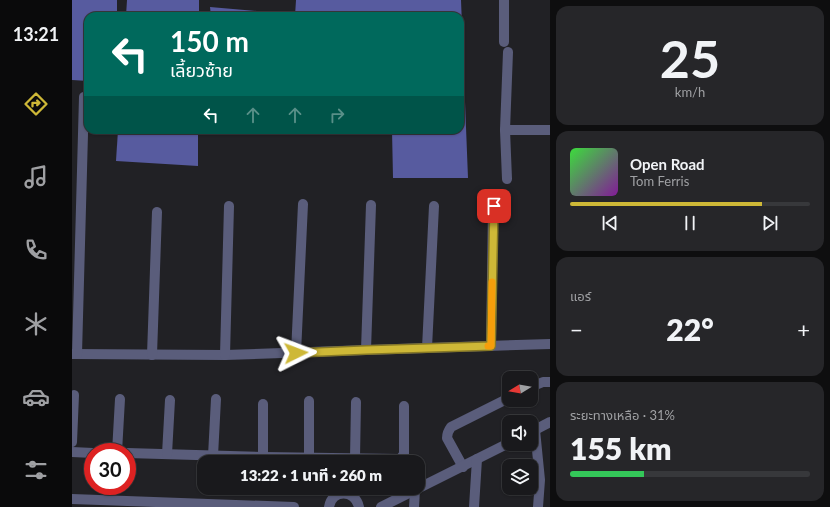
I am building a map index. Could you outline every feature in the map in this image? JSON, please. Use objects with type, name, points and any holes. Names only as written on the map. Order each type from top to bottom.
[{"type":"street","points":[[504,0],[504,42]]},
{"type":"street","points":[[507,179],[505,130],[508,52]]},
{"type":"street","points":[[84,96],[75,354],[226,355],[550,344]]},
{"type":"street","points":[[505,130],[550,130]]},
{"type":"street","points":[[296,353],[303,204]]},
{"type":"street","points":[[366,350],[371,205]]},
{"type":"street","points":[[226,355],[229,206]]},
{"type":"street","points":[[427,348],[434,206]]},
{"type":"street","points":[[491,346],[494,206]]},
{"type":"street","points":[[152,355],[157,212]]},
{"type":"street","points":[[538,384],[550,382]]},
{"type":"street","points":[[72,442],[74,395]]},
{"type":"street","points":[[118,443],[120,399]]},
{"type":"street","points":[[167,454],[170,400]]},
{"type":"street","points":[[213,455],[216,400]]},
{"type":"street","points":[[308,455],[309,401]]},
{"type":"street","points":[[355,455],[356,402]]},
{"type":"street","points":[[463,466],[447,438],[448,431],[502,402]]},
{"type":"street","points":[[263,404],[263,455]]},
{"type":"street","points":[[404,406],[404,455]]},
{"type":"street","points":[[538,428],[550,422]]},
{"type":"street","points":[[425,485],[502,447]]},
{"type":"street","points":[[536,451],[540,480],[538,507]]},
{"type":"street","points":[[72,452],[84,453]]},
{"type":"street","points":[[136,453],[197,455]]},
{"type":"street","points":[[474,507],[477,460]]},
{"type":"street","points":[[329,507],[335,496],[344,493],[353,496],[362,506]]},
{"type":"street","points":[[381,507],[406,495]]},
{"type":"street","points":[[414,507],[415,495]]},
{"type":"street","points":[[72,499],[294,507]]},
{"type":"water","points":[[72,0],[117,0],[117,12],[84,12],[84,81],[72,80]]},
{"type":"water","points":[[127,0],[199,0],[199,12],[126,12]]},
{"type":"water","points":[[296,0],[461,0],[461,12],[295,12]]},
{"type":"water","points":[[210,7],[269,12],[211,12]]},
{"type":"water","points":[[464,76],[468,178],[393,178],[392,134],[464,134]]},
{"type":"water","points":[[118,134],[198,134],[198,166],[116,161]]},
{"type":"slow traffic","points":[[488,346],[491,346],[492,282]]},
{"type":"route","points":[[296,353],[491,346],[494,206]]}]
